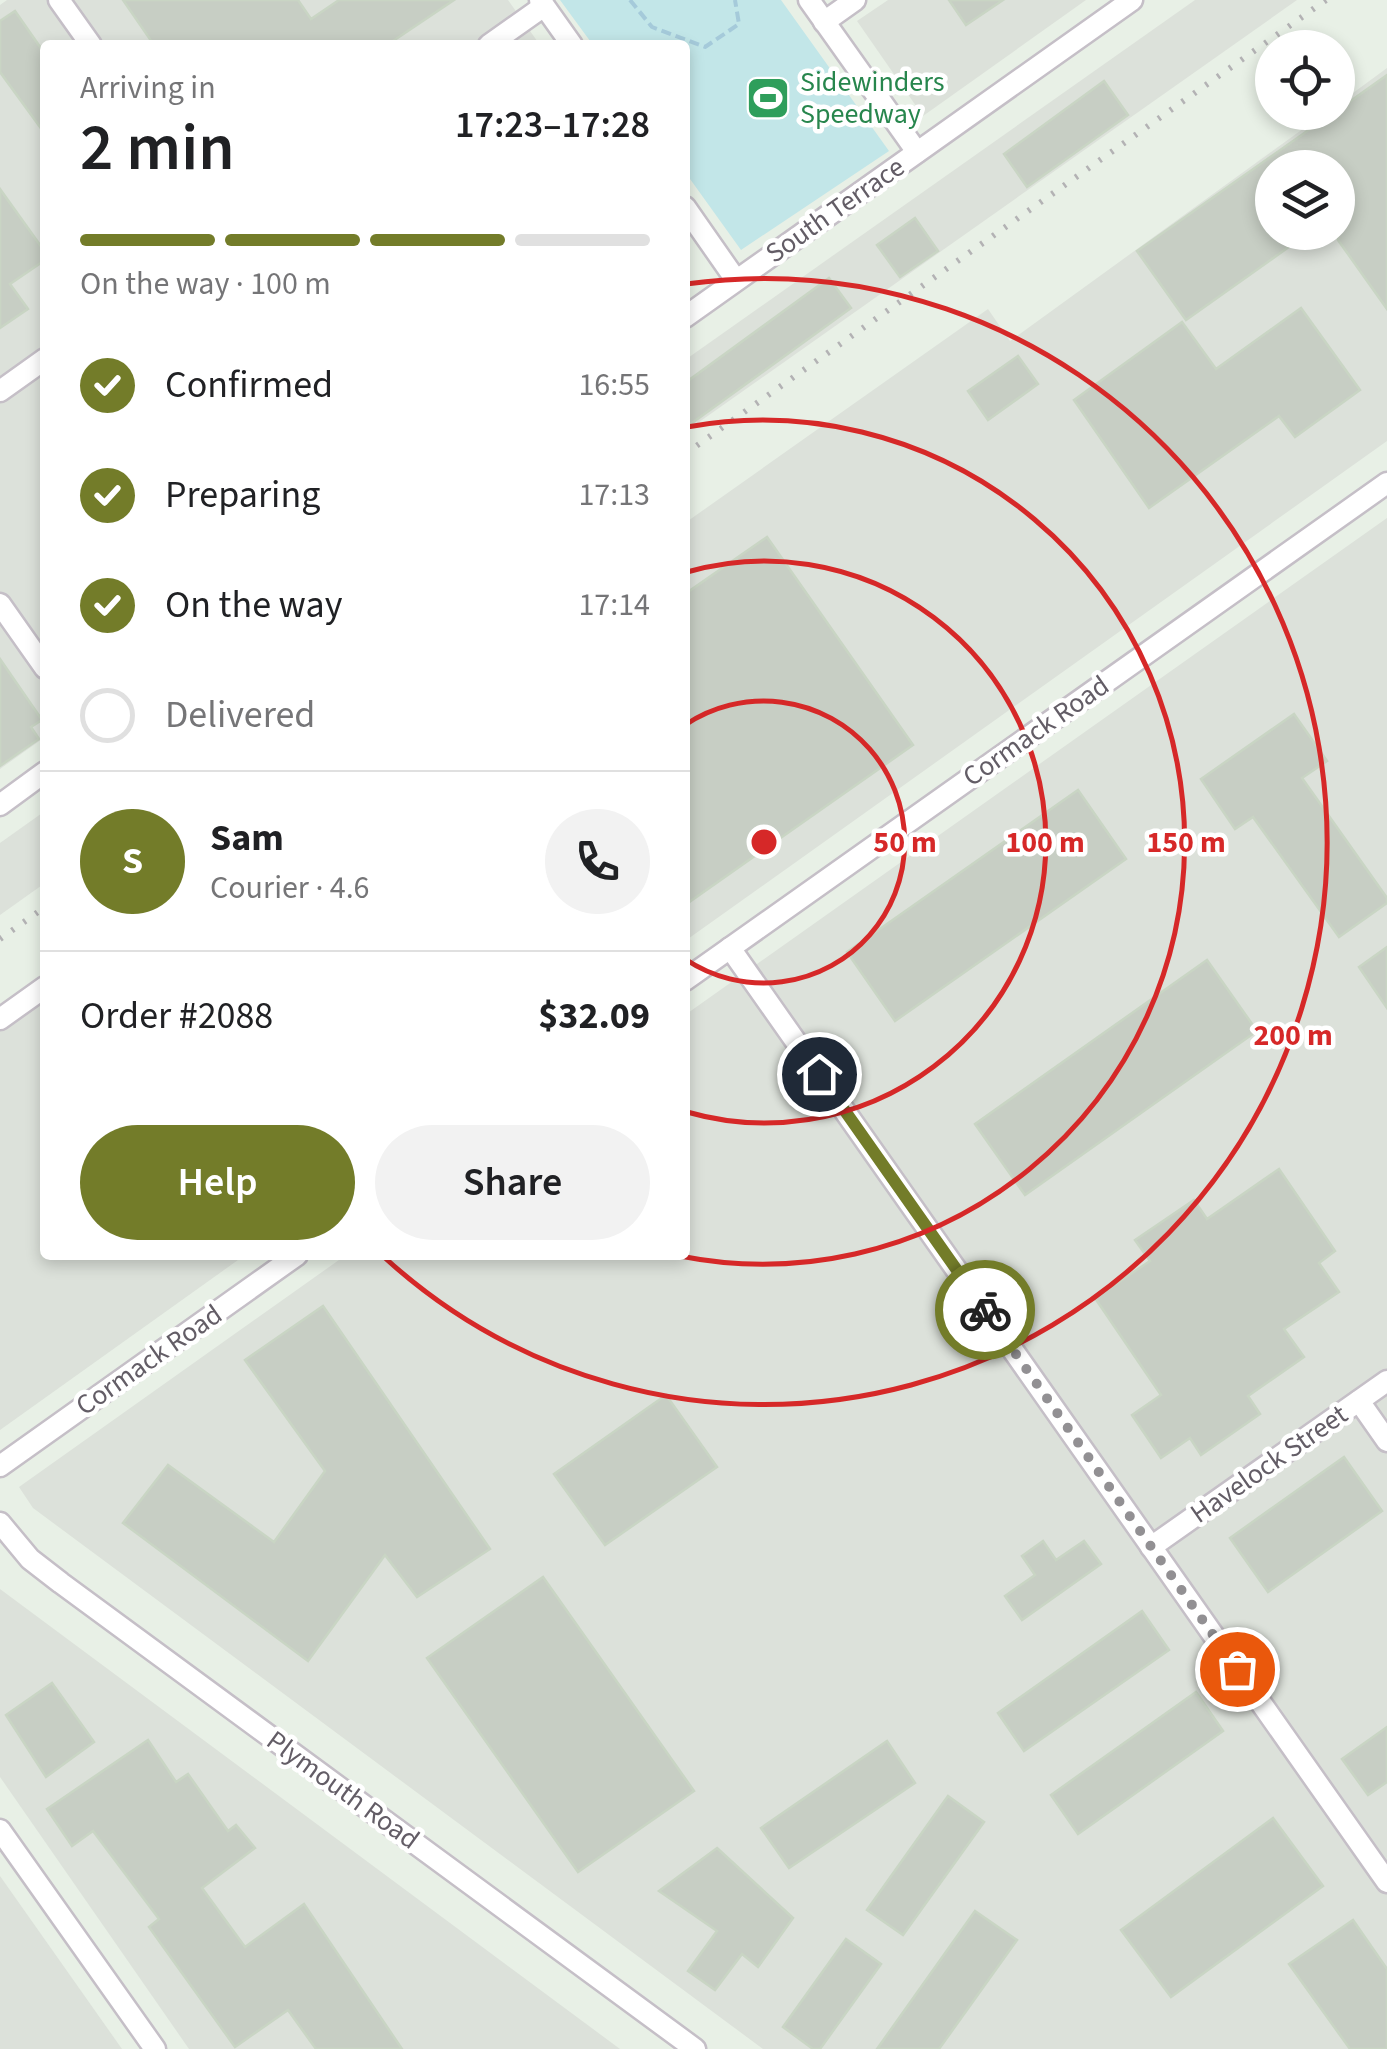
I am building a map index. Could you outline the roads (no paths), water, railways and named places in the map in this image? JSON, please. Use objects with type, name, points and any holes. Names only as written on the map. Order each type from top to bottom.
[{"type":"street","points":[[59,0],[87,40]]},
{"type":"street","points":[[809,0],[917,152]]},
{"type":"street","points":[[824,22],[855,0]]},
{"type":"street","name":"South Terrace","points":[[690,313],[1132,0]]},
{"type":"street","points":[[495,40],[542,3],[568,40]]},
{"type":"street","points":[[690,214],[736,280]]},
{"type":"street","points":[[0,391],[40,363]]},
{"type":"street","name":"Cormack Road","points":[[690,976],[1387,482]]},
{"type":"street","points":[[0,604],[40,661]]},
{"type":"street","points":[[0,805],[40,776]]},
{"type":"street","points":[[730,948],[1387,1882]]},
{"type":"street","points":[[0,1019],[40,991]]},
{"type":"street","name":"Cormack Road","points":[[0,1466],[290,1260]]},
{"type":"street","name":"Havelock Street","points":[[1151,1547],[1387,1381]]},
{"type":"street","points":[[1359,1401],[1387,1440]]},
{"type":"street","name":"Plymouth Road","points":[[0,1523],[30,1559],[60,1583],[695,2049]]},
{"type":"street","points":[[0,1830],[154,2049]]},
{"type":"railway","points":[[690,450],[1326,0]]},
{"type":"railway","points":[[0,939],[40,911]]},
{"type":"place","name":"Sidewinders Speedway","points":[[768,98]]}]
